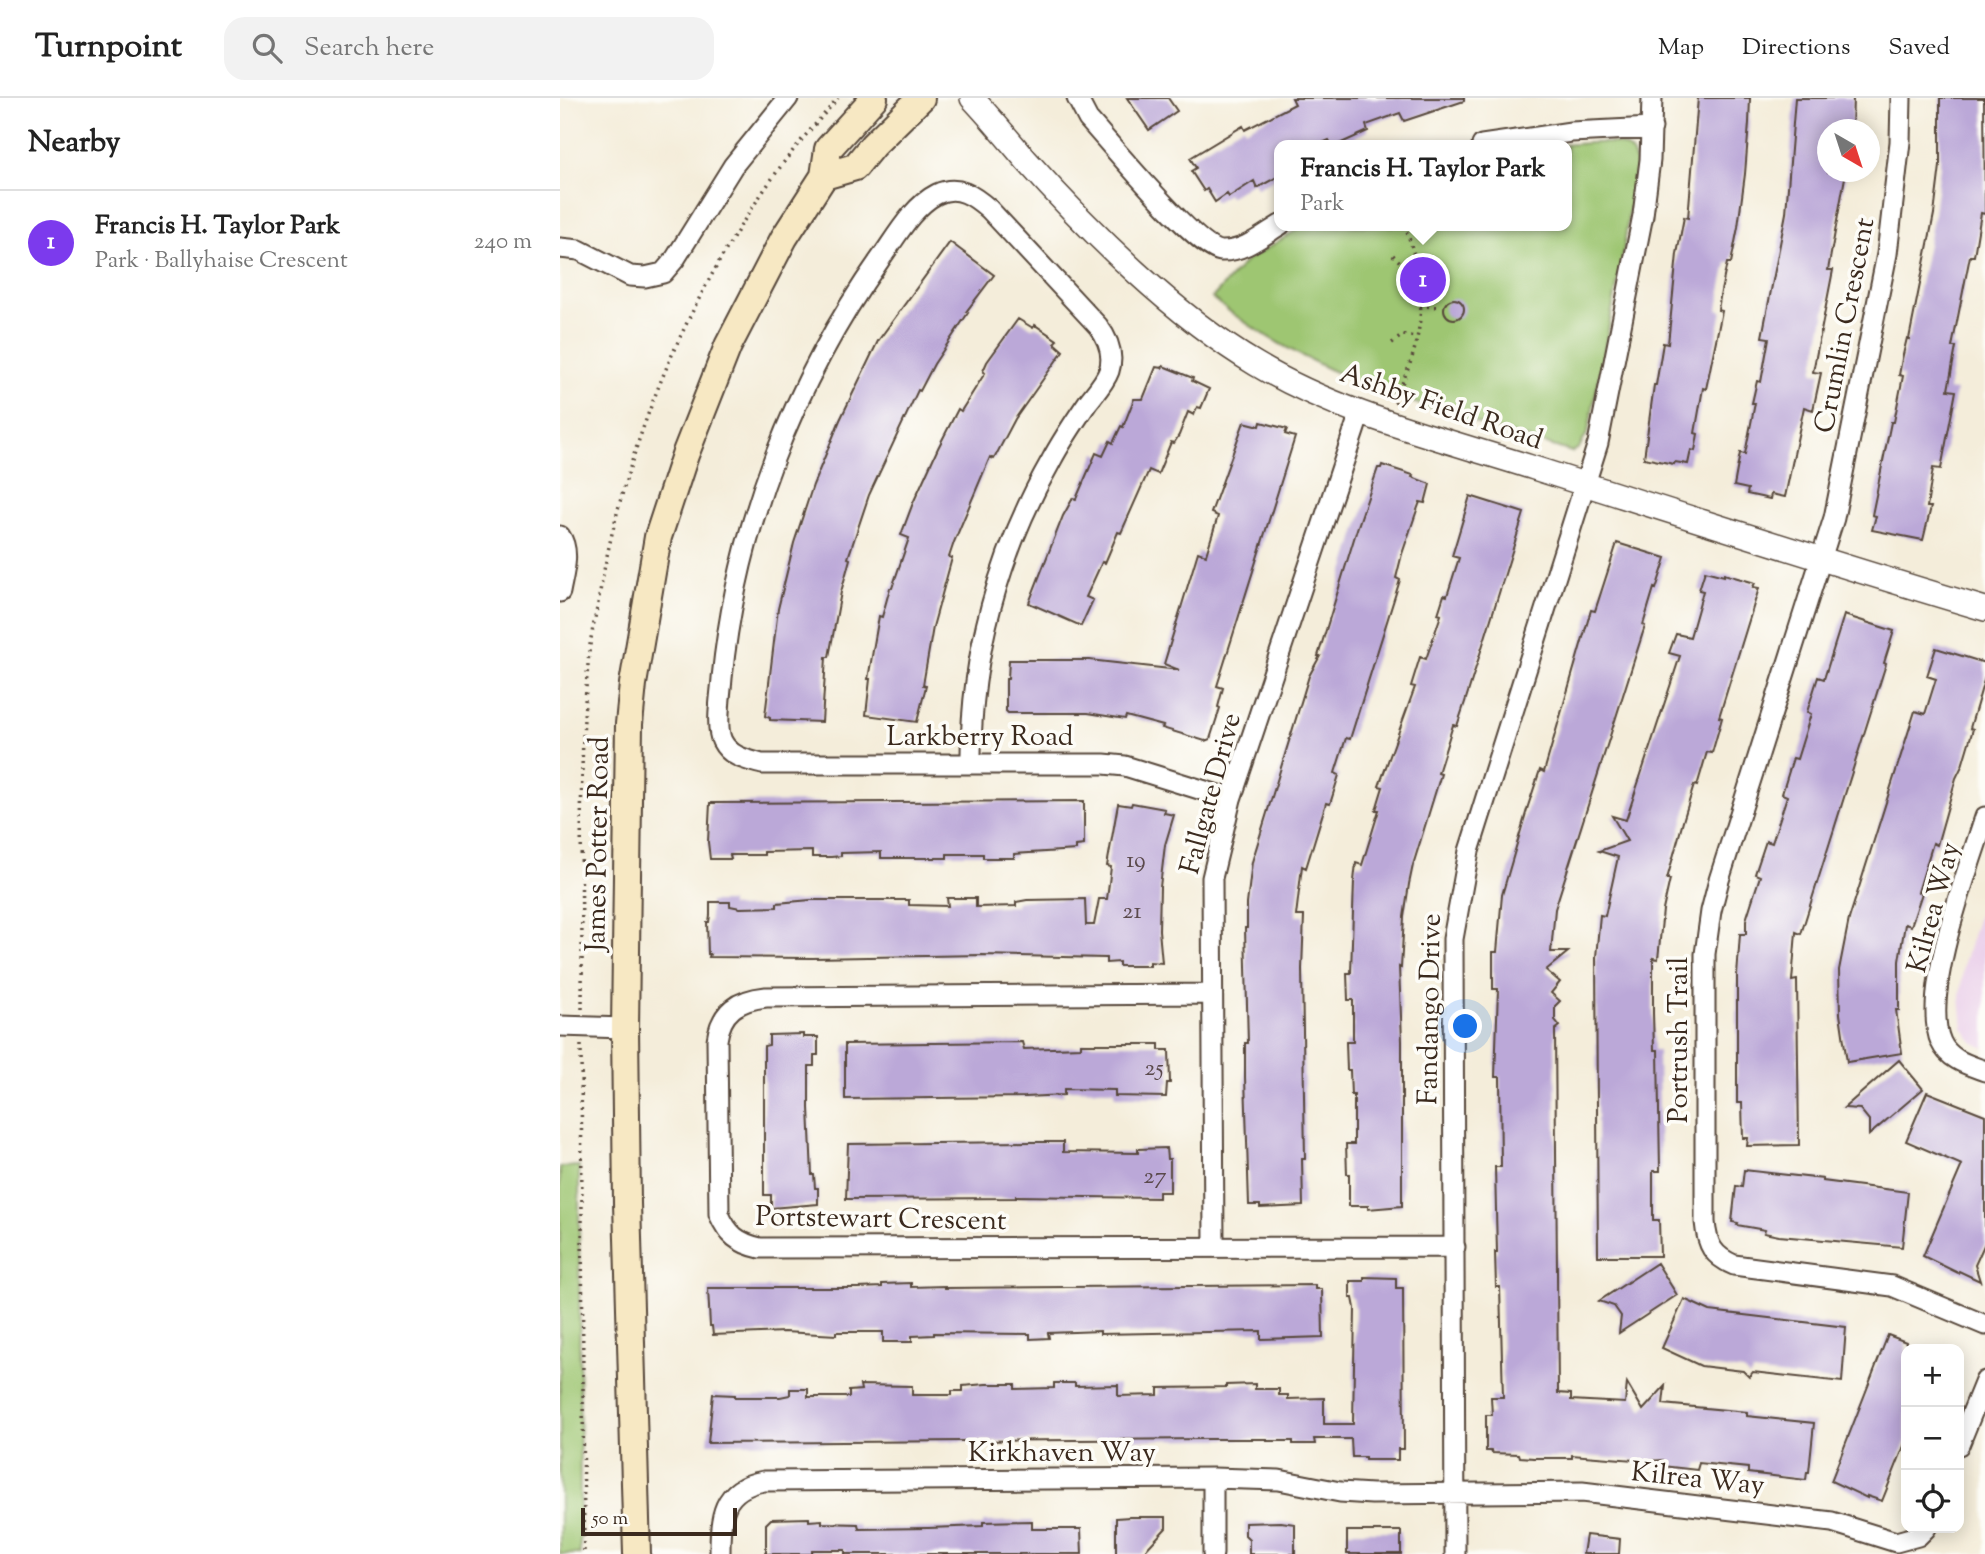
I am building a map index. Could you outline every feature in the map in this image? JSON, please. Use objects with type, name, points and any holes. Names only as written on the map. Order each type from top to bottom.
[{"type":"main road","name":"James Potter Road","points":[[637,1554],[627,1217],[625,1028],[629,724],[633,684],[658,537],[685,454],[728,346],[784,238],[824,176],[828,149],[874,98]]},
{"type":"main road","points":[[824,176],[855,167],[873,145],[921,98]]},
{"type":"street","points":[[560,248],[579,250],[629,276],[645,277],[663,273],[675,259],[733,166],[788,98]]},
{"type":"street","name":"Ashby Field Road","points":[[972,98],[1067,204],[1135,269],[1192,319],[1255,364],[1279,377],[1360,413],[1985,609]]},
{"type":"street","points":[[1077,98],[1088,119],[1189,229],[1207,245],[1217,250],[1231,251],[1274,228]]},
{"type":"street","points":[[1587,485],[1598,443],[1643,215],[1653,98]]},
{"type":"street","name":"Crumlin Crescent","points":[[1822,560],[1834,518],[1887,254],[1900,142],[1901,98]]},
{"type":"street","points":[[1514,140],[1559,133],[1652,128]]},
{"type":"street","name":"Larkberry Road","points":[[971,762],[970,730],[981,649],[999,579],[1032,497],[1068,431],[1108,373],[1111,357],[1098,326],[989,209],[976,197],[964,191],[939,193],[905,225],[864,282],[839,324],[819,359],[781,440],[764,482],[732,617],[723,664],[719,731],[727,748],[736,756],[762,764],[1055,762],[1125,766],[1231,799]]},
{"type":"street","name":"Fallgate Drive","points":[[1214,1246],[1212,878],[1231,799],[1360,413]]},
{"type":"street","name":"Fandango Drive","points":[[1455,1554],[1453,939],[1469,851],[1587,485]]},
{"type":"street","points":[[560,536],[565,542],[566,558],[560,593]]},
{"type":"street","name":"Portrush Trail","points":[[1822,560],[1719,880],[1707,933],[1706,1237],[1711,1249],[1721,1259],[1734,1265],[1892,1286],[1985,1325]]},
{"type":"street","name":"Kilrea Way","points":[[1985,817],[1943,951],[1938,1013],[1941,1042],[1947,1051],[1964,1063],[1985,1071]]},
{"type":"street","name":"Portstewart Crescent","points":[[1211,994],[780,996],[747,999],[725,1016],[719,1032],[719,1214],[724,1226],[737,1240],[760,1248],[1455,1247]]},
{"type":"street","points":[[560,1026],[625,1028]]},
{"type":"street","points":[[1964,1433],[1985,1381]]},
{"type":"street","points":[[1213,1478],[1213,1554]]},
{"type":"street","name":"Kirkhaven Way","points":[[720,1554],[721,1517],[728,1502],[739,1490],[751,1483],[764,1481],[1213,1478],[1279,1480],[1340,1492],[1455,1493]]},
{"type":"street","name":"Kilrea Way","points":[[1455,1493],[1581,1492],[1832,1522],[1896,1542],[1921,1533]]},
{"type":"path","points":[[1395,403],[1411,360],[1422,292],[1418,265],[1407,231]]},
{"type":"path","points":[[1393,255],[1401,263],[1418,265]]},
{"type":"path","points":[[1420,306],[1440,307]]},
{"type":"path","points":[[1392,343],[1403,335],[1416,337]]},
{"type":"path","points":[[581,1063],[584,1554]]},
{"type":"shaded area","points":[[1985,892],[1985,1048],[1973,1042],[1963,1028],[1960,997],[1964,963]]},
{"type":"green space","points":[[1572,144],[1617,144],[1629,149],[1636,162],[1622,260],[1588,432],[1579,448],[1572,452],[1430,408],[1339,374],[1253,327],[1212,298],[1245,262],[1295,231],[1572,231]]},
{"type":"green space","points":[[579,1166],[580,1554],[560,1554],[560,1167]]},
{"type":"building","points":[[1127,98],[1168,98],[1177,111],[1149,130]]},
{"type":"building","points":[[1292,98],[1464,98],[1464,101],[1404,121],[1400,113],[1366,125],[1368,131],[1348,140],[1274,140],[1274,179],[1257,188],[1254,181],[1229,197],[1227,194],[1215,202],[1191,171],[1196,168],[1190,158],[1243,126],[1245,130],[1295,104]]},
{"type":"building","points":[[1698,98],[1750,98],[1749,123],[1738,227],[1731,263],[1727,263],[1721,291],[1718,310],[1722,311],[1706,389],[1703,388],[1695,433],[1698,434],[1695,451],[1691,450],[1688,464],[1674,464],[1644,458],[1654,385],[1663,343],[1668,344],[1677,254],[1684,217],[1688,218]]},
{"type":"building","points":[[1795,98],[1853,98],[1852,119],[1817,119],[1817,182],[1844,182],[1828,270],[1833,270],[1813,372],[1821,373],[1813,410],[1804,407],[1785,497],[1771,494],[1770,499],[1747,494],[1748,489],[1734,486],[1740,453],[1745,454],[1757,381],[1761,382],[1769,338],[1762,337],[1786,213]]},
{"type":"building","points":[[1940,98],[1984,98],[1985,214],[1981,213],[1974,256],[1970,256],[1952,347],[1956,347],[1948,390],[1956,391],[1941,469],[1933,468],[1927,507],[1931,507],[1923,540],[1872,530],[1876,516],[1872,515],[1891,422],[1894,422],[1903,376],[1899,375],[1902,359],[1907,338],[1909,339],[1934,214],[1940,166]]},
{"type":"building","points":[[950,242],[994,275],[966,312],[968,313],[934,364],[920,391],[918,390],[869,495],[848,558],[850,559],[829,657],[826,657],[822,722],[770,720],[765,716],[778,609],[794,543],[813,485],[840,420],[878,341]]},
{"type":"building","points":[[1454,299],[1461,302],[1464,309],[1461,316],[1454,319],[1447,316],[1444,309],[1447,302]]},
{"type":"building","points":[[1018,319],[1033,328],[1035,325],[1057,340],[1054,343],[1063,351],[1015,419],[994,459],[990,457],[954,542],[933,627],[923,685],[926,686],[917,722],[866,715],[868,679],[879,616],[882,617],[909,538],[901,535],[913,503],[958,409],[961,411],[985,373],[983,371],[987,362]]},
{"type":"building","points":[[1163,366],[1193,378],[1192,381],[1209,389],[1201,408],[1197,407],[1194,415],[1188,412],[1179,435],[1174,443],[1171,442],[1158,474],[1149,470],[1121,533],[1118,532],[1086,597],[1093,600],[1081,626],[1029,603],[1063,516],[1073,498],[1076,499],[1096,453],[1103,456],[1110,441],[1113,443],[1121,426],[1123,427],[1134,399],[1143,399],[1156,367]]},
{"type":"building","points":[[1244,422],[1260,426],[1261,422],[1287,429],[1285,434],[1295,437],[1217,686],[1223,688],[1210,739],[1205,741],[1126,716],[1125,719],[1088,713],[1008,713],[1006,679],[1009,660],[1089,660],[1179,670],[1164,664],[1198,552],[1206,555],[1218,516],[1211,513]]},
{"type":"building","points":[[1382,465],[1413,475],[1412,477],[1430,484],[1425,503],[1420,502],[1402,554],[1396,578],[1400,580],[1350,739],[1346,738],[1335,773],[1339,775],[1330,804],[1326,803],[1306,868],[1302,866],[1296,916],[1304,916],[1303,1206],[1260,1208],[1260,1205],[1249,1205],[1245,1077],[1245,1043],[1248,1043],[1245,928],[1252,862],[1309,676],[1320,656],[1357,529],[1378,468]]},
{"type":"building","points":[[1470,496],[1524,513],[1465,702],[1457,726],[1453,725],[1438,773],[1441,774],[1409,884],[1401,968],[1399,967],[1402,1206],[1368,1209],[1368,1206],[1349,1206],[1347,1174],[1346,1144],[1354,1144],[1354,1095],[1351,1095],[1350,1070],[1347,1070],[1346,1042],[1353,1042],[1353,1000],[1348,1000],[1347,973],[1351,973],[1356,863],[1362,865],[1379,810],[1376,810],[1383,787],[1379,786],[1415,687],[1411,686],[1420,657],[1426,659],[1441,615],[1438,614],[1444,595],[1447,596],[1459,558],[1452,556]]},
{"type":"building","points":[[1617,543],[1666,558],[1656,589],[1654,588],[1643,625],[1645,626],[1555,909],[1551,952],[1568,952],[1546,970],[1560,982],[1551,993],[1560,1001],[1555,1006],[1555,1020],[1560,1026],[1555,1030],[1558,1393],[1571,1394],[1571,1400],[1625,1403],[1627,1383],[1643,1410],[1665,1386],[1663,1404],[1747,1412],[1747,1416],[1814,1423],[1806,1480],[1748,1473],[1748,1468],[1699,1463],[1697,1470],[1662,1466],[1663,1460],[1572,1455],[1572,1458],[1534,1458],[1486,1451],[1486,1415],[1492,1415],[1491,1397],[1503,1397],[1500,1287],[1496,1287],[1495,1252],[1495,1167],[1501,1167],[1500,1077],[1495,1077],[1498,989],[1493,989],[1493,952],[1497,952],[1502,895],[1528,806],[1540,770],[1544,772],[1591,610],[1595,611]]},
{"type":"building","points":[[1705,571],[1755,583],[1753,587],[1759,588],[1719,717],[1722,718],[1712,753],[1707,752],[1684,818],[1667,879],[1670,879],[1663,910],[1658,959],[1653,958],[1660,1171],[1653,1171],[1653,1220],[1659,1220],[1660,1256],[1598,1256],[1596,957],[1600,915],[1605,916],[1618,857],[1599,851],[1627,841],[1612,816],[1626,820],[1680,656],[1669,653],[1676,634],[1690,637],[1703,591],[1699,590]]},
{"type":"building","points":[[1844,615],[1894,631],[1801,934],[1796,932],[1792,981],[1797,980],[1799,1145],[1747,1146],[1748,1138],[1743,1138],[1742,1103],[1737,1103],[1737,976],[1740,934],[1746,934],[1746,920],[1760,876],[1755,874],[1766,841],[1772,843],[1787,796],[1782,794],[1793,758],[1797,759],[1811,714],[1807,712],[1818,677],[1824,679]]},
{"type":"building","points":[[1936,648],[1985,663],[1985,677],[1962,766],[1937,845],[1933,843],[1918,892],[1922,893],[1911,926],[1905,924],[1899,961],[1899,1010],[1896,1010],[1902,1053],[1847,1062],[1840,1014],[1839,970],[1849,919],[1915,711],[1925,714],[1936,679],[1927,676]]},
{"type":"building","points":[[1084,801],[1084,845],[1076,846],[1076,850],[1014,854],[1014,858],[983,858],[983,854],[947,854],[947,858],[881,858],[881,852],[812,857],[812,851],[764,852],[764,855],[730,855],[731,859],[710,859],[710,803]]},
{"type":"building","points":[[1132,803],[1165,809],[1164,813],[1174,815],[1165,845],[1160,887],[1159,930],[1162,963],[1150,962],[1150,966],[1119,966],[1119,962],[1106,963],[1106,958],[982,955],[709,957],[707,922],[710,902],[730,902],[730,906],[740,908],[777,907],[777,903],[811,900],[909,900],[909,905],[948,906],[947,898],[976,898],[976,907],[1016,906],[1016,902],[1027,900],[1085,899],[1086,925],[1094,925],[1099,899],[1107,899],[1111,867],[1107,866],[1118,804],[1131,806]]},
{"type":"building","points":[[803,1034],[803,1037],[818,1037],[818,1055],[814,1055],[814,1066],[809,1066],[809,1108],[812,1175],[815,1188],[818,1188],[818,1204],[771,1208],[771,1195],[764,1195],[764,1046],[769,1045],[769,1035]]},
{"type":"building","points":[[1022,1042],[1024,1049],[1081,1047],[1081,1044],[1159,1044],[1159,1050],[1169,1050],[1170,1083],[1167,1083],[1166,1097],[1115,1096],[1115,1090],[1064,1089],[1064,1095],[1025,1097],[845,1099],[845,1044]]},
{"type":"building","points":[[1899,1060],[1923,1089],[1869,1135],[1869,1120],[1860,1109],[1844,1108]]},
{"type":"building","points":[[1927,1092],[1985,1115],[1985,1243],[1975,1265],[1980,1281],[1923,1256],[1962,1165],[1906,1141]]},
{"type":"building","points":[[1063,1142],[1063,1152],[1138,1153],[1138,1149],[1166,1148],[1167,1159],[1170,1159],[1170,1192],[1159,1192],[1159,1198],[1016,1196],[846,1199],[848,1144]]},
{"type":"building","points":[[1744,1170],[1908,1192],[1902,1247],[1779,1236],[1764,1233],[1765,1230],[1737,1225],[1738,1223],[1732,1222],[1736,1186],[1742,1187]]},
{"type":"building","points":[[1657,1263],[1677,1295],[1619,1333],[1621,1316],[1614,1306],[1599,1301]]},
{"type":"building","points":[[1364,1277],[1396,1278],[1396,1288],[1403,1288],[1404,1449],[1398,1449],[1398,1460],[1365,1460],[1365,1457],[1352,1457],[1351,1439],[1314,1439],[1315,1444],[1293,1444],[1293,1441],[1267,1439],[708,1443],[713,1394],[780,1397],[790,1395],[790,1389],[808,1389],[808,1397],[849,1397],[849,1391],[861,1390],[860,1385],[912,1386],[912,1395],[952,1395],[952,1391],[963,1391],[963,1386],[1015,1384],[1015,1389],[1054,1388],[1054,1383],[1075,1383],[1075,1386],[1118,1385],[1118,1396],[1158,1395],[1158,1388],[1255,1384],[1255,1389],[1279,1389],[1279,1395],[1288,1395],[1288,1399],[1324,1398],[1324,1424],[1353,1424],[1355,1308],[1353,1298],[1350,1298],[1350,1281],[1364,1281]]},
{"type":"building","points":[[911,1283],[911,1287],[945,1288],[1315,1285],[1315,1289],[1322,1289],[1323,1337],[1261,1339],[1261,1331],[1100,1334],[1100,1331],[1048,1333],[1049,1338],[1030,1339],[1030,1334],[934,1333],[912,1336],[912,1342],[883,1342],[883,1332],[836,1332],[836,1335],[784,1332],[713,1335],[710,1326],[708,1288],[858,1288]]},
{"type":"building","points":[[1684,1299],[1710,1311],[1846,1327],[1842,1382],[1753,1372],[1749,1377],[1743,1371],[1701,1366],[1662,1348]]},
{"type":"building","points":[[1888,1335],[1906,1342],[1901,1344],[1901,1454],[1882,1501],[1867,1498],[1831,1481]]},
{"type":"building","points":[[1166,1517],[1166,1528],[1142,1554],[1116,1554],[1116,1518]]},
{"type":"building","points":[[809,1518],[809,1521],[822,1520],[822,1523],[858,1524],[859,1529],[983,1526],[983,1522],[1032,1521],[1032,1529],[1081,1529],[1082,1554],[845,1554],[845,1550],[812,1550],[812,1554],[766,1554],[766,1524],[771,1519]]},
{"type":"building","points":[[1245,1523],[1295,1524],[1295,1554],[1249,1554]]},
{"type":"building","points":[[1347,1531],[1401,1531],[1401,1554],[1347,1554]]},
{"type":"building","points":[[1586,1535],[1620,1539],[1619,1554],[1583,1554]]},
{"type":"place","name":"Francis H. Taylor Park","points":[[1423,280]]}]
